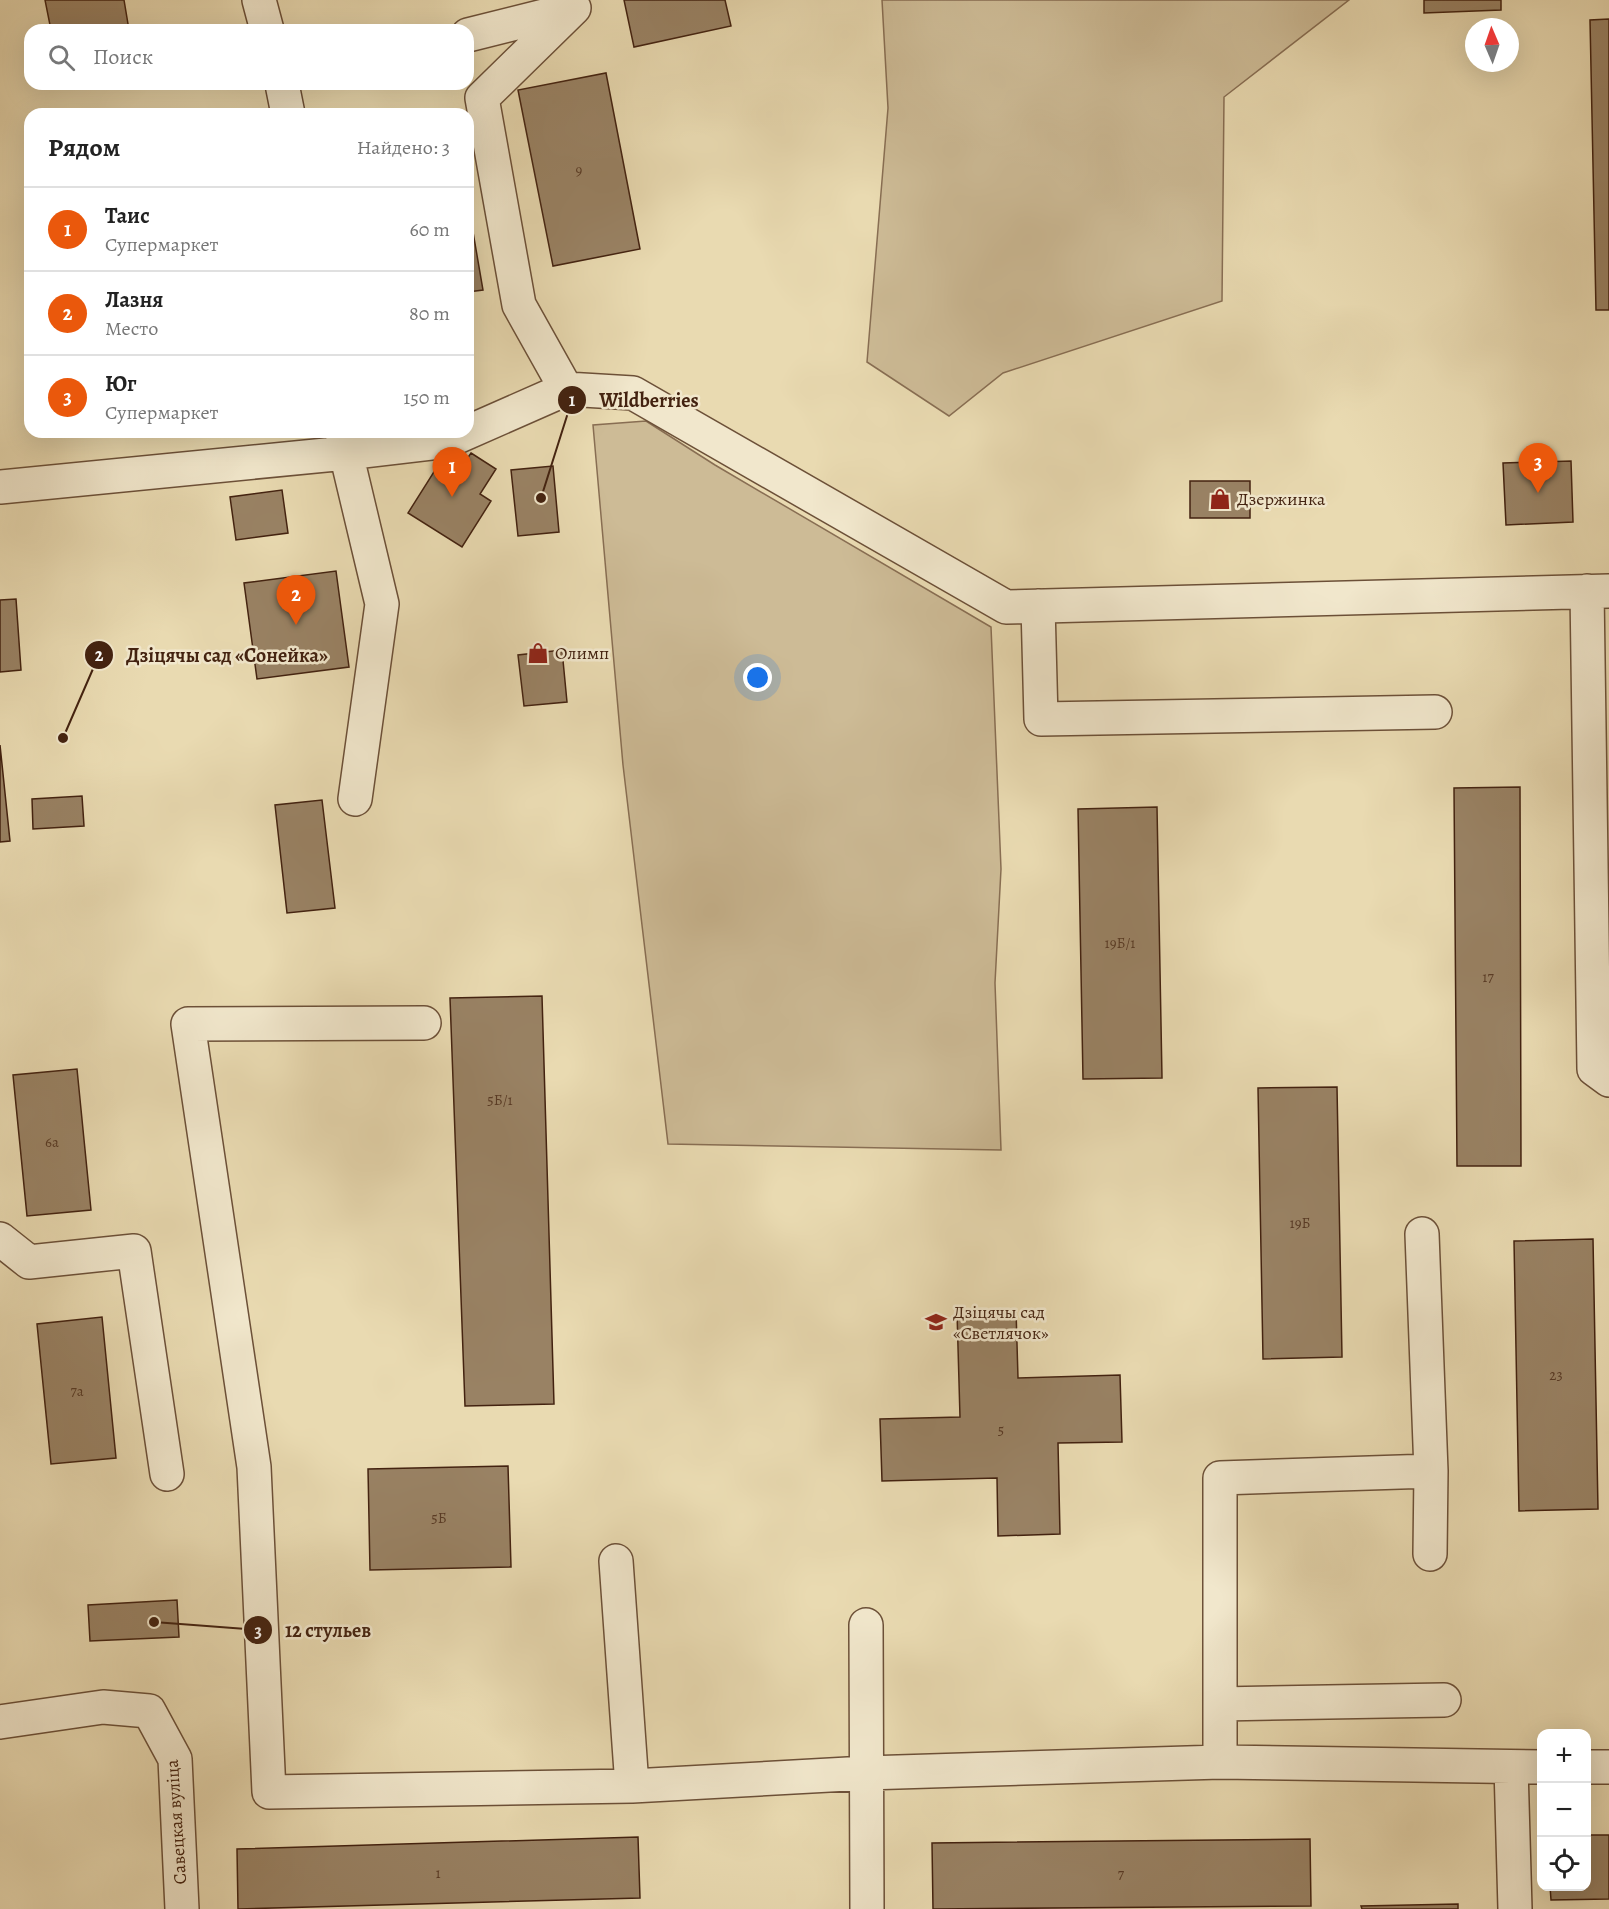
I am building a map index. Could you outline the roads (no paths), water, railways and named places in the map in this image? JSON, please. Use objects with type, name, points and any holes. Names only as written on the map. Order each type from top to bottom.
[{"type":"street","points":[[259,0],[265,24]]},
{"type":"street","points":[[474,33],[573,4]]},
{"type":"street","points":[[566,389],[519,304],[482,98],[573,4]]},
{"type":"street","points":[[283,90],[287,108]]},
{"type":"street","points":[[474,430],[566,389],[633,393],[1006,606],[1598,591],[1600,812],[1594,1069],[1609,1080]]},
{"type":"street","points":[[0,487],[344,442],[448,441],[455,438]]},
{"type":"street","points":[[344,442],[382,604],[355,799]]},
{"type":"street","points":[[1038,606],[1041,719],[1435,712]]},
{"type":"street","points":[[424,1023],[188,1024],[254,1467],[269,1792],[632,1786],[866,1773],[1220,1762],[1526,1767],[1515,1909]]},
{"type":"street","points":[[1422,1234],[1431,1471],[1430,1554]]},
{"type":"street","points":[[0,1239],[29,1262],[134,1251],[167,1474]]},
{"type":"street","points":[[1220,1762],[1220,1478],[1431,1471]]},
{"type":"street","points":[[616,1561],[632,1786]]},
{"type":"street","points":[[866,1625],[867,1909]]},
{"type":"street","points":[[1220,1704],[1444,1700]]},
{"type":"street","name":"Савецкая вуліца","points":[[0,1722],[103,1707],[149,1711],[175,1759],[182,1909]]},
{"type":"street","points":[[1591,1767],[1609,1767]]},
{"type":"place","name":"Юг","points":[[1538,493]]},
{"type":"place","name":"Таис","points":[[452,497]]},
{"type":"place","name":"Wildberries","points":[[541,498]]},
{"type":"place","name":"Дзержинка","points":[[1220,499]]},
{"type":"place","name":"Лазня","points":[[296,625]]},
{"type":"place","name":"Олимп","points":[[538,653]]},
{"type":"place","name":"Дзіцячы сад «Сонейка»","points":[[63,738]]},
{"type":"place","name":"Дзіцячы сад «Светлячок»","points":[[936,1322]]},
{"type":"place","name":"12 стульев","points":[[154,1622]]}]
